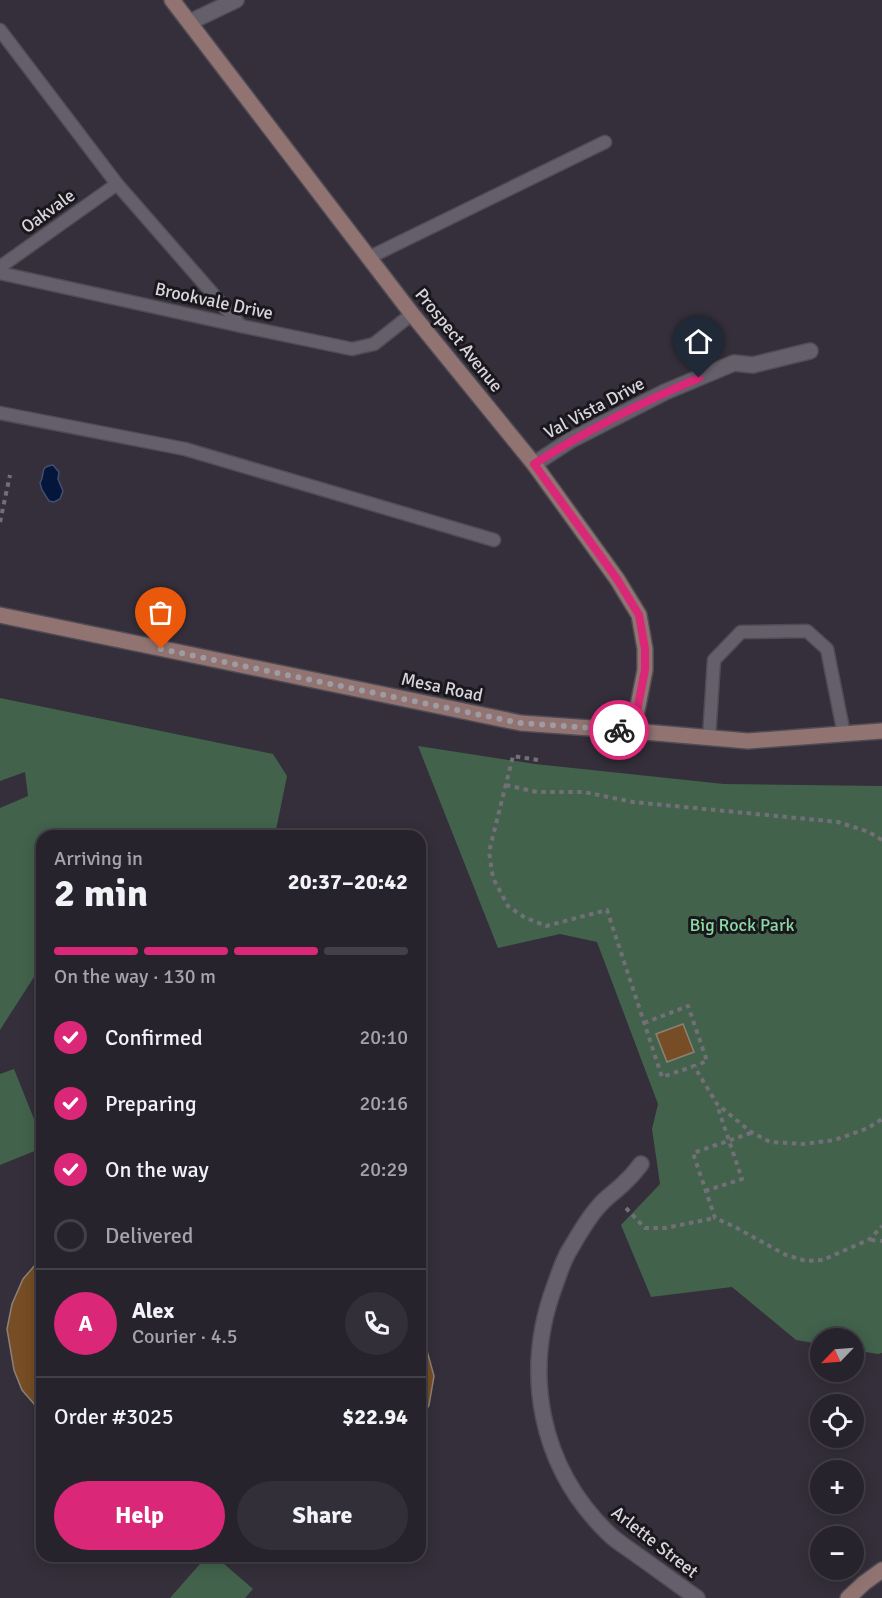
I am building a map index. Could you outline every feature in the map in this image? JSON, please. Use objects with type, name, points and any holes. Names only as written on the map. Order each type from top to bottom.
[{"type":"street","name":"Prospect Avenue","points":[[172,0],[412,314],[534,464],[617,579],[639,615],[645,649],[645,670],[633,731]]},
{"type":"street","points":[[190,22],[236,0]]},
{"type":"street","name":"Val Vista Drive","points":[[534,464],[571,440],[665,392],[734,363],[753,364],[810,351]]},
{"type":"street","name":"Mesa Road","points":[[0,615],[520,723],[748,741],[882,731]]},
{"type":"street","name":"Arlette Street","points":[[641,1164],[626,1182],[597,1207],[567,1254],[550,1297],[543,1325],[538,1354],[538,1383],[548,1439],[559,1466],[573,1491],[590,1514],[610,1535],[697,1598]]},
{"type":"street","points":[[848,1598],[882,1570]]},
{"type":"lane","points":[[0,30],[117,184],[241,326]]},
{"type":"lane","points":[[370,257],[605,141]]},
{"type":"lane","name":"Oakvale","points":[[0,267],[117,184]]},
{"type":"lane","name":"Brookvale Drive","points":[[0,273],[352,349],[374,344],[412,314]]},
{"type":"lane","points":[[0,413],[185,449],[494,540]]},
{"type":"lane","points":[[709,738],[714,660],[741,632],[807,631],[827,649],[844,734]]},
{"type":"path","points":[[0,522],[9,475]]},
{"type":"path","points":[[538,760],[513,756],[489,852],[493,878],[508,906],[524,917],[546,926],[607,910],[644,1023],[662,1077],[707,1061],[688,1006],[644,1023]]},
{"type":"path","points":[[506,785],[537,792],[584,792],[633,802],[838,822],[869,832],[882,840]]},
{"type":"path","points":[[694,1066],[717,1104],[742,1179],[705,1191]]},
{"type":"path","points":[[717,1104],[751,1132],[770,1142],[803,1144],[836,1140],[882,1120]]},
{"type":"path","points":[[715,1218],[693,1154],[751,1132]]},
{"type":"path","points":[[612,1192],[645,1228],[665,1228],[715,1218],[786,1254],[806,1261],[824,1260],[870,1239],[882,1226]]},
{"type":"path","points":[[870,1239],[882,1241]]},
{"type":"green space","points":[[0,698],[273,754],[287,776],[276,830],[36,830],[34,977],[0,1030],[0,808],[28,796],[25,772],[0,781]]},
{"type":"green space","name":"Big Rock Park","points":[[418,746],[535,764],[724,784],[882,786],[882,1353],[864,1352],[864,1328],[810,1328],[810,1342],[796,1340],[732,1287],[651,1297],[621,1225],[660,1184],[652,1129],[658,1104],[597,942],[560,934],[498,948]]},
{"type":"green space","points":[[14,1069],[36,1124],[36,1150],[0,1165],[0,1074]]},
{"type":"green space","points":[[202,1562],[222,1562],[253,1589],[245,1598],[170,1598]]},
{"type":"water","points":[[53,465],[59,472],[58,479],[63,491],[60,499],[54,502],[49,501],[40,483],[45,467]]},
{"type":"building","points":[[683,1024],[694,1052],[667,1062],[656,1034]]},
{"type":"building","points":[[36,1264],[36,1406],[22,1390],[14,1370],[7,1329],[12,1304],[23,1279]]},
{"type":"building","points":[[426,1347],[434,1376],[426,1411]]},
{"type":"way so far","points":[[161,649],[520,723],[619,730]]},
{"type":"route","points":[[619,730],[633,731],[645,670],[645,649],[639,615],[617,579],[534,464],[571,440],[665,392],[699,378]]}]
